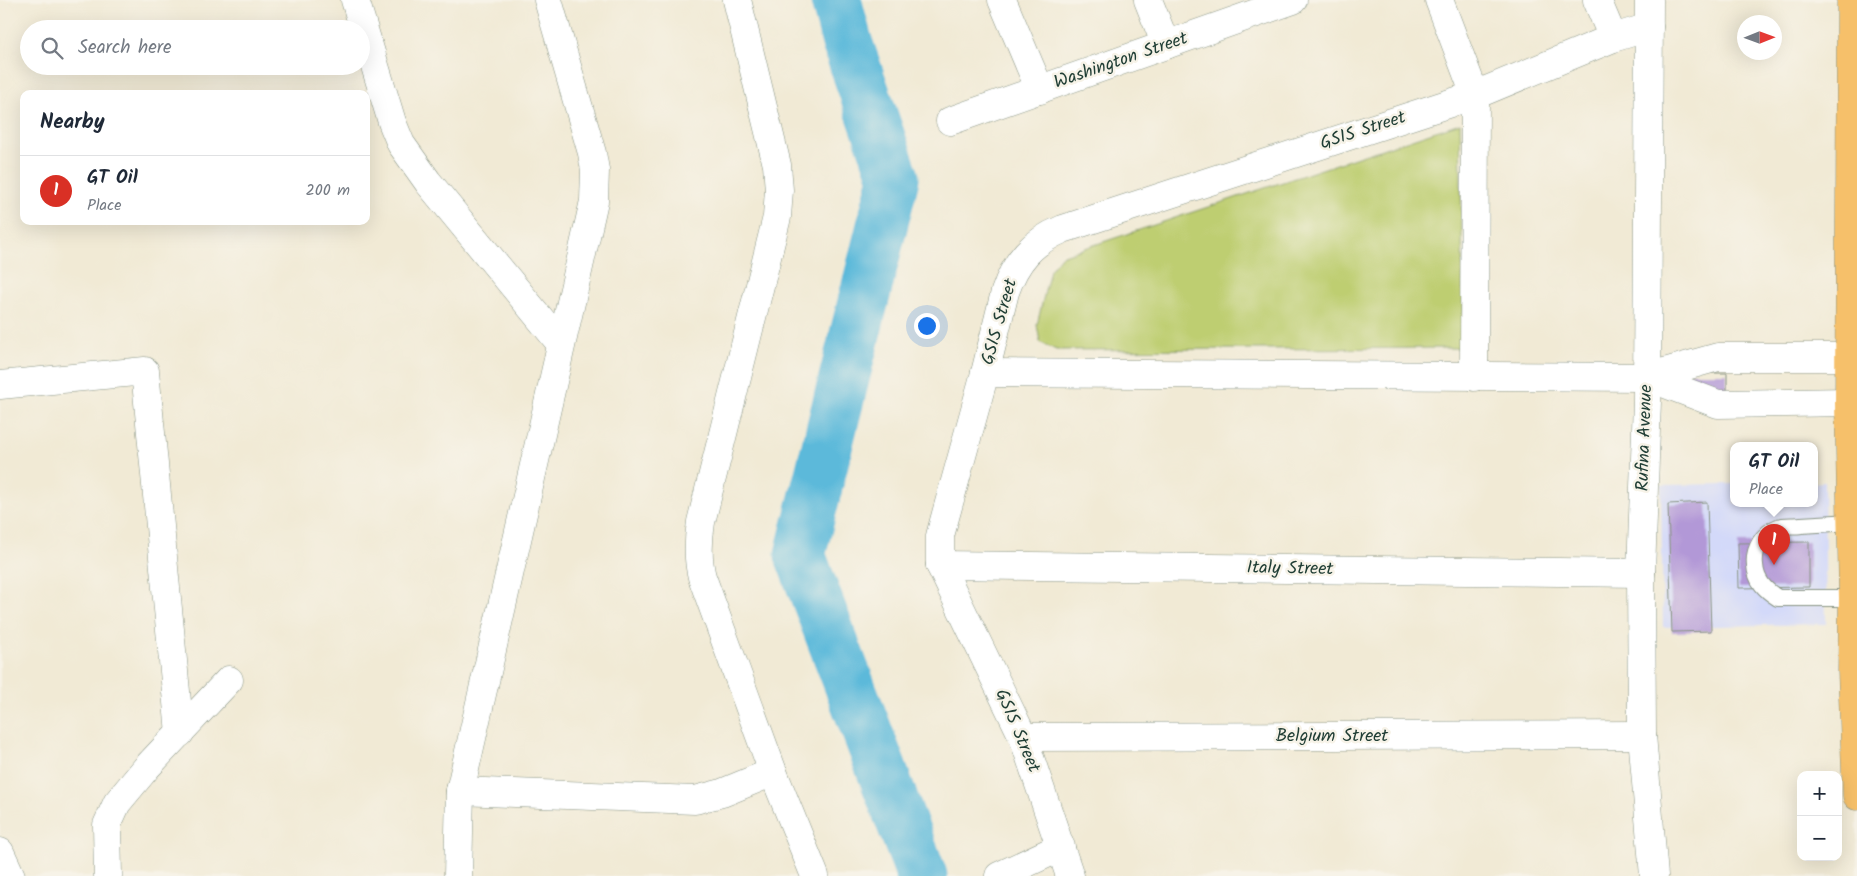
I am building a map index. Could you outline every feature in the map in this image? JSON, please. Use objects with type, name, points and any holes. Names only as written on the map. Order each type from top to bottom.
[{"type":"highway","points":[[1851,0],[1849,402],[1852,522],[1852,672],[1857,796]]},
{"type":"street","points":[[356,0],[362,20]]},
{"type":"street","points":[[458,876],[460,791],[594,201],[595,170],[592,153],[548,0]]},
{"type":"street","points":[[737,0],[778,166],[779,190],[777,217],[702,522],[698,542],[698,555],[702,577],[773,772],[815,876]]},
{"type":"street","points":[[1002,0],[1040,90]]},
{"type":"street","points":[[1148,0],[1166,45]]},
{"type":"street","name":"Washington Street","points":[[950,121],[1293,0]]},
{"type":"street","points":[[1439,0],[1474,95],[1474,378]]},
{"type":"street","points":[[1597,0],[1613,38]]},
{"type":"street","name":"Rufina Avenue","points":[[1649,0],[1647,377],[1641,573],[1642,735],[1654,876]]},
{"type":"street","name":"GSIS Street","points":[[1070,876],[1023,737],[940,565],[940,536],[1010,280],[1029,250],[1038,241],[1051,234],[1474,95],[1613,38],[1649,27]]},
{"type":"street","points":[[370,47],[392,122],[401,144],[428,182],[561,344]]},
{"type":"street","points":[[985,374],[1474,378],[1647,377],[1718,356],[1849,357]]},
{"type":"street","points":[[0,385],[145,371],[180,732]]},
{"type":"street","points":[[1647,377],[1718,404],[1849,402]]},
{"type":"street","name":"Italy Street","points":[[940,565],[1641,573]]},
{"type":"street","points":[[108,876],[108,825],[113,810],[147,767],[229,680]]},
{"type":"street","name":"Belgium Street","points":[[1023,737],[1642,735]]},
{"type":"street","points":[[460,791],[695,800],[722,794],[773,772]]},
{"type":"street","points":[[999,876],[1061,847]]},
{"type":"street","points":[[0,852],[11,876]]},
{"type":"lane","points":[[1852,522],[1780,526],[1764,537],[1755,554],[1754,564],[1756,575],[1762,585],[1769,593],[1778,598],[1852,598]]},
{"type":"shaded area","points":[[1824,482],[1826,624],[1663,627],[1661,485],[1730,484],[1730,507],[1818,507],[1818,483]]},
{"type":"green space","points":[[1460,123],[1464,348],[1056,350],[1040,342],[1037,325],[1050,270],[1061,256]]},
{"type":"building","points":[[1690,373],[1727,373],[1727,391],[1690,391]]},
{"type":"building","points":[[1707,502],[1711,631],[1672,632],[1668,504]]},
{"type":"building","points":[[1809,542],[1809,587],[1739,588],[1738,543]]},
{"type":"waterway","points":[[836,0],[847,42],[894,178],[800,555],[922,876]]},
{"type":"place","name":"GT Oil","points":[[1774,565]]}]
